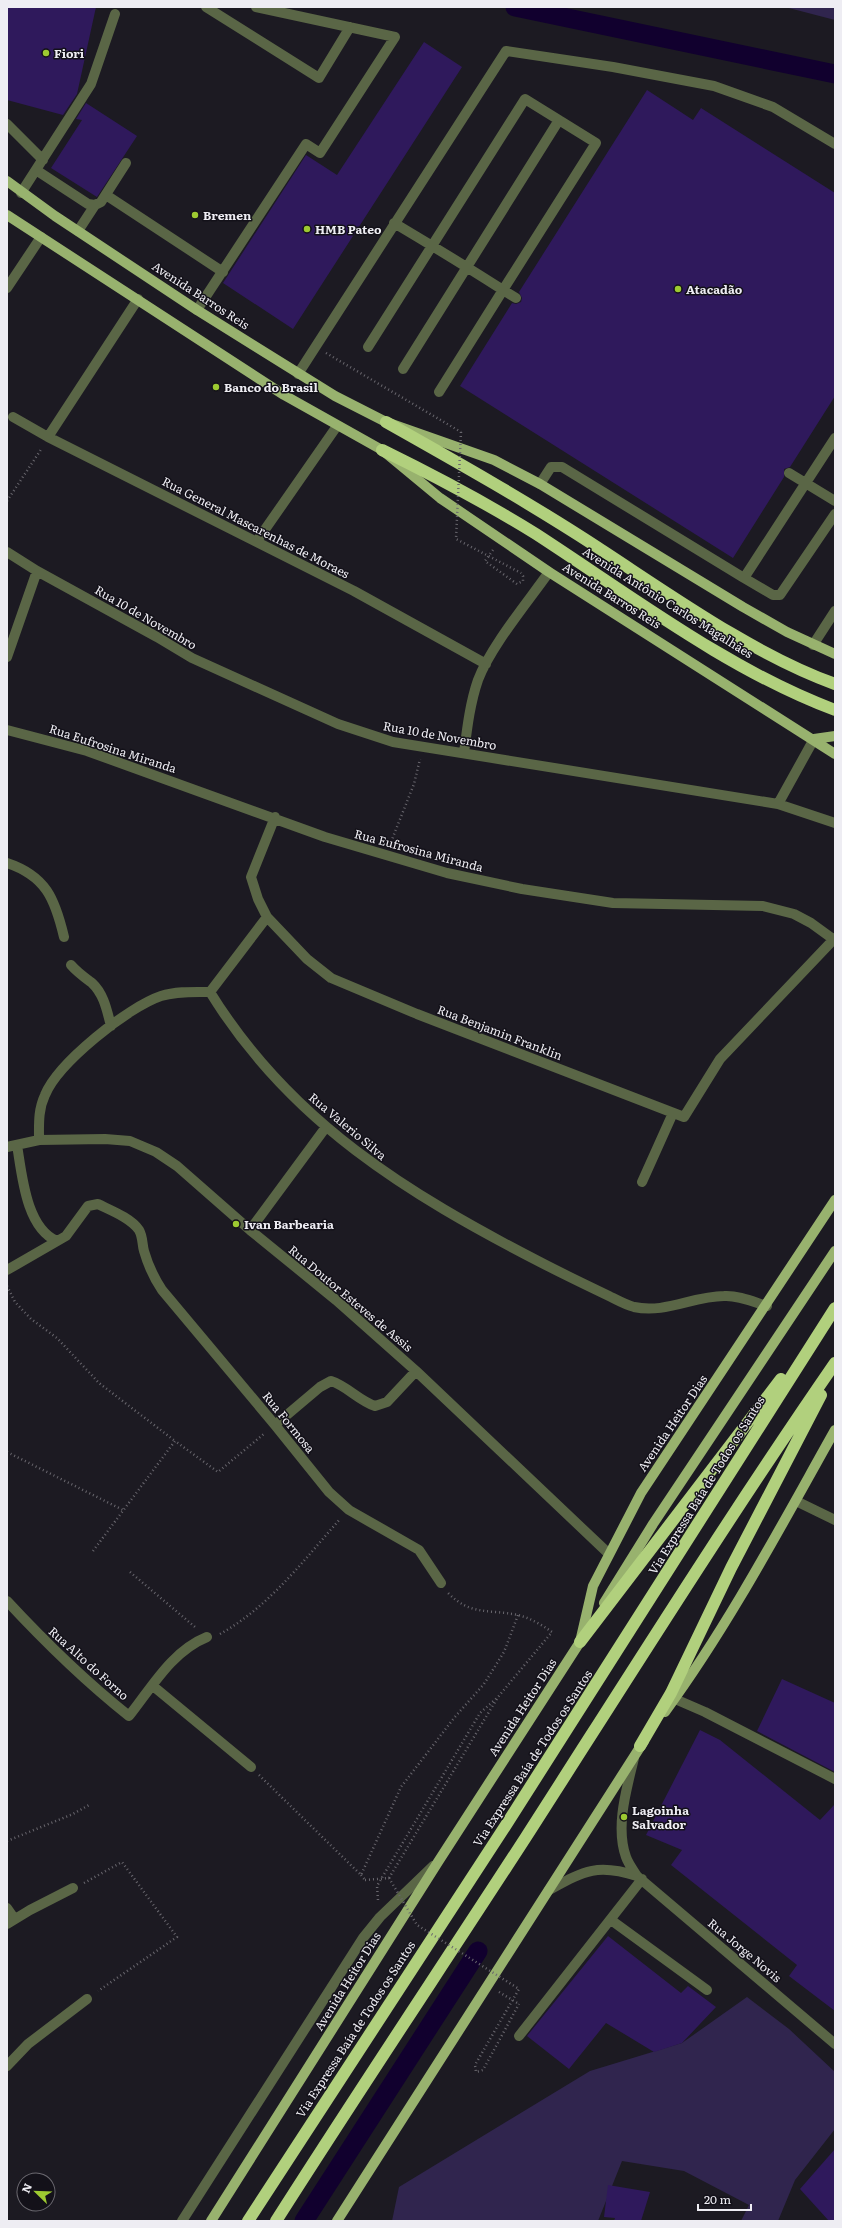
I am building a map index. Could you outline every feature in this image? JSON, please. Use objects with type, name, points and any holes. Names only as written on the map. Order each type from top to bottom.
[{"type":"highway","name":"Avenida Barros Reis","points":[[386,422],[502,487]]},
{"type":"highway","name":"Avenida Barros Reis","points":[[382,450],[491,507]]},
{"type":"highway","name":"Avenida Antônio Carlos Magalhães","points":[[502,487],[731,632],[779,659],[835,684]]},
{"type":"highway","name":"Avenida Antônio Carlos Magalhães","points":[[491,507],[660,617],[767,680],[835,710]]},
{"type":"highway","name":"Via Expressa Baía de Todos os Santos","points":[[248,2221],[506,1825],[835,1308]]},
{"type":"highway","points":[[580,1642],[666,1532],[734,1438],[818,1333]]},
{"type":"highway","points":[[276,2221],[760,1472],[835,1363]]},
{"type":"highway","points":[[637,1751],[671,1693],[731,1568],[835,1367]]},
{"type":"main road","name":"Avenida Barros Reis","points":[[7,181],[21,193],[78,232],[298,374],[386,422],[475,452],[540,484],[743,607],[813,645],[835,654]]},
{"type":"main road","name":"Avenida Barros Reis","points":[[7,215],[284,394],[337,426],[382,450],[440,498],[549,572],[814,739],[835,754]]},
{"type":"main road","points":[[814,739],[835,736]]},
{"type":"main road","name":"Avenida Heitor Dias","points":[[211,2221],[438,1862],[580,1642],[593,1586],[608,1553],[641,1493],[767,1306],[835,1200]]},
{"type":"main road","points":[[580,1642],[653,1524],[835,1252]]},
{"type":"main road","points":[[336,2221],[637,1751],[706,1654],[796,1501],[835,1430]]},
{"type":"street","points":[[206,7],[220,11],[319,78],[350,27]]},
{"type":"street","points":[[197,310],[306,144],[320,153],[395,37],[256,7]]},
{"type":"street","points":[[21,193],[91,84],[115,14]]},
{"type":"street","points":[[298,374],[506,51],[613,67],[714,86],[773,107],[835,144]]},
{"type":"street","points":[[368,347],[525,99],[560,120],[596,143],[439,392]]},
{"type":"street","points":[[403,369],[560,120]]},
{"type":"street","points":[[7,124],[43,160]]},
{"type":"street","points":[[78,232],[95,205],[101,202],[106,195],[126,163]]},
{"type":"street","points":[[36,170],[88,204],[95,205]]},
{"type":"street","points":[[106,195],[223,272]]},
{"type":"street","points":[[394,223],[468,267],[516,298]]},
{"type":"street","points":[[7,288],[41,237]]},
{"type":"street","points":[[48,437],[138,300]]},
{"type":"street","name":"Rua General Mascarenhas de Moraes","points":[[13,417],[48,437],[354,591],[486,664]]},
{"type":"street","points":[[257,541],[337,426]]},
{"type":"street","points":[[744,578],[835,438]]},
{"type":"street","points":[[540,484],[551,467],[562,467],[773,596],[780,595],[835,514]]},
{"type":"street","points":[[789,472],[835,501]]},
{"type":"street","name":"Rua 10 de Novembro","points":[[7,552],[37,571],[199,661],[338,724],[393,742],[778,804],[835,823]]},
{"type":"street","points":[[7,657],[37,571]]},
{"type":"street","points":[[464,753],[472,703],[478,681],[486,664],[549,572]]},
{"type":"street","points":[[813,645],[835,611]]},
{"type":"street","name":"Rua Eufrosina Miranda","points":[[7,730],[87,751],[275,817],[325,837],[385,856],[447,873],[522,889],[613,903],[763,906],[780,908],[811,923],[834,938]]},
{"type":"street","points":[[778,804],[814,739]]},
{"type":"street","name":"Rua Benjamin Franklin","points":[[275,817],[251,877],[258,899],[267,916],[307,959],[331,978],[673,1113]]},
{"type":"street","points":[[7,863],[22,868],[37,877],[50,893],[59,915],[64,937]]},
{"type":"street","points":[[57,1241],[47,1236],[40,1229],[29,1204],[12,1146],[39,1140],[39,1116],[46,1093],[84,1048],[111,1026],[160,996],[173,993],[210,992],[267,916]]},
{"type":"street","points":[[642,1182],[673,1113],[684,1117],[720,1059],[834,938]]},
{"type":"street","points":[[71,965],[79,975],[93,984],[105,1003],[111,1026]]},
{"type":"street","name":"Rua Valerio Silva","points":[[210,992],[229,1024],[289,1092],[326,1127],[379,1169],[434,1204],[518,1251],[632,1306],[645,1309],[661,1308],[724,1296],[767,1306]]},
{"type":"street","points":[[250,1230],[326,1127]]},
{"type":"street","name":"Rua Doutor Esteves de Assis","points":[[39,1140],[105,1139],[130,1141],[156,1152],[177,1166],[250,1230],[336,1300],[416,1371],[608,1553]]},
{"type":"street","name":"Rua Formosa","points":[[7,1270],[66,1236],[88,1206],[98,1204],[132,1224],[138,1229],[143,1238],[144,1250],[156,1282],[275,1425],[328,1492],[349,1510],[419,1550],[441,1583]]},
{"type":"street","points":[[275,1425],[320,1387],[331,1380],[341,1384],[363,1400],[375,1406],[387,1402],[416,1371]]},
{"type":"street","points":[[796,1501],[835,1520]]},
{"type":"street","name":"Rua Alto do Forno","points":[[7,1601],[48,1645],[129,1716],[166,1668],[192,1643],[207,1637]]},
{"type":"street","points":[[153,1686],[251,1767]]},
{"type":"street","points":[[675,1699],[705,1712],[835,1778]]},
{"type":"street","name":"Rua Jorge Novis","points":[[637,1751],[626,1795],[622,1837],[626,1857],[639,1878],[835,2044]]},
{"type":"street","points":[[182,2221],[363,1938],[380,1917],[438,1862]]},
{"type":"street","name":"Rua Jorge Novis","points":[[549,1890],[577,1875],[604,1868],[617,1869],[639,1878]]},
{"type":"street","points":[[519,2036],[611,1920],[639,1878]]},
{"type":"street","points":[[7,1908],[11,1921],[73,1888]]},
{"type":"street","points":[[611,1920],[707,1990]]},
{"type":"street","points":[[7,2066],[28,2044],[87,1999]]},
{"type":"path","points":[[334,358],[461,432],[456,539],[521,573],[523,581],[517,584],[485,561]]},
{"type":"path","points":[[7,501],[48,437]]},
{"type":"path","points":[[385,856],[414,784],[423,746]]},
{"type":"path","points":[[7,1286],[15,1302],[31,1318],[57,1338],[99,1383],[218,1472],[275,1425]]},
{"type":"path","points":[[93,1551],[175,1441]]},
{"type":"path","points":[[7,1452],[123,1510]]},
{"type":"path","points":[[130,1572],[207,1637],[220,1634],[232,1627],[260,1605],[290,1575],[349,1510]]},
{"type":"path","points":[[389,1878],[498,1697],[552,1632],[534,1621],[518,1615],[484,1612],[464,1606],[452,1597],[441,1583]]},
{"type":"path","points":[[361,1875],[401,1788],[454,1718],[484,1684],[504,1652],[518,1615]]},
{"type":"path","points":[[251,1767],[365,1880],[389,1878]]},
{"type":"path","points":[[7,1841],[73,1814],[89,1805]]},
{"type":"path","points":[[73,1888],[122,1862],[177,1937],[87,1999]]},
{"type":"path","points":[[389,1878],[417,1925],[519,1989],[475,2065],[476,2072],[483,2070],[519,2004],[488,1985]]},
{"type":"shaded area","points":[[785,7],[835,7],[835,20]]},
{"type":"shaded area","points":[[747,1997],[789,2029],[835,2072],[835,2129],[795,2180],[778,2221],[741,2221],[749,2205],[684,2171],[622,2161],[598,2221],[392,2221],[399,2187],[590,2071],[682,2043]]},
{"type":"building","name":"Fiori","points":[[7,7],[96,7],[77,94],[63,115],[7,100]]},
{"type":"building","name":"HMB Pateo","points":[[424,42],[462,67],[293,329],[223,283],[306,155],[337,175]]},
{"type":"building","name":"Atacadão","points":[[647,90],[693,120],[701,108],[835,193],[835,396],[790,467],[784,469],[784,477],[733,558],[460,386],[512,303],[516,304],[521,302],[522,298],[519,292]]},
{"type":"building","points":[[86,103],[137,136],[97,197],[51,168],[82,120],[76,119]]},
{"type":"building","points":[[782,1679],[835,1703],[835,1772],[757,1731]]},
{"type":"building","points":[[700,1730],[720,1740],[820,1820],[835,1804],[835,2011],[789,1976],[797,1965],[671,1865],[682,1850],[646,1835]]},
{"type":"building","points":[[608,1936],[681,1993],[688,1986],[716,2007],[682,2043],[654,2052],[606,2023],[569,2069],[527,2036]]},
{"type":"building","points":[[835,2149],[835,2221],[829,2221],[800,2189]]},
{"type":"building","points":[[608,2185],[650,2192],[641,2221],[614,2221],[615,2218],[604,2217]]},
{"type":"waterway","points":[[515,7],[835,74]]},
{"type":"waterway","points":[[304,2221],[478,1951]]},
{"type":"place","name":"Fiori","points":[[46,53]]},
{"type":"place","name":"Bremen","points":[[195,215]]},
{"type":"place","name":"HMB Pateo","points":[[307,229]]},
{"type":"place","name":"Atacadão","points":[[678,289]]},
{"type":"place","name":"Banco do Brasil","points":[[216,387]]},
{"type":"place","name":"Ivan Barbearia","points":[[236,1224]]},
{"type":"place","name":"Lagoinha Salvador","points":[[624,1817]]}]
